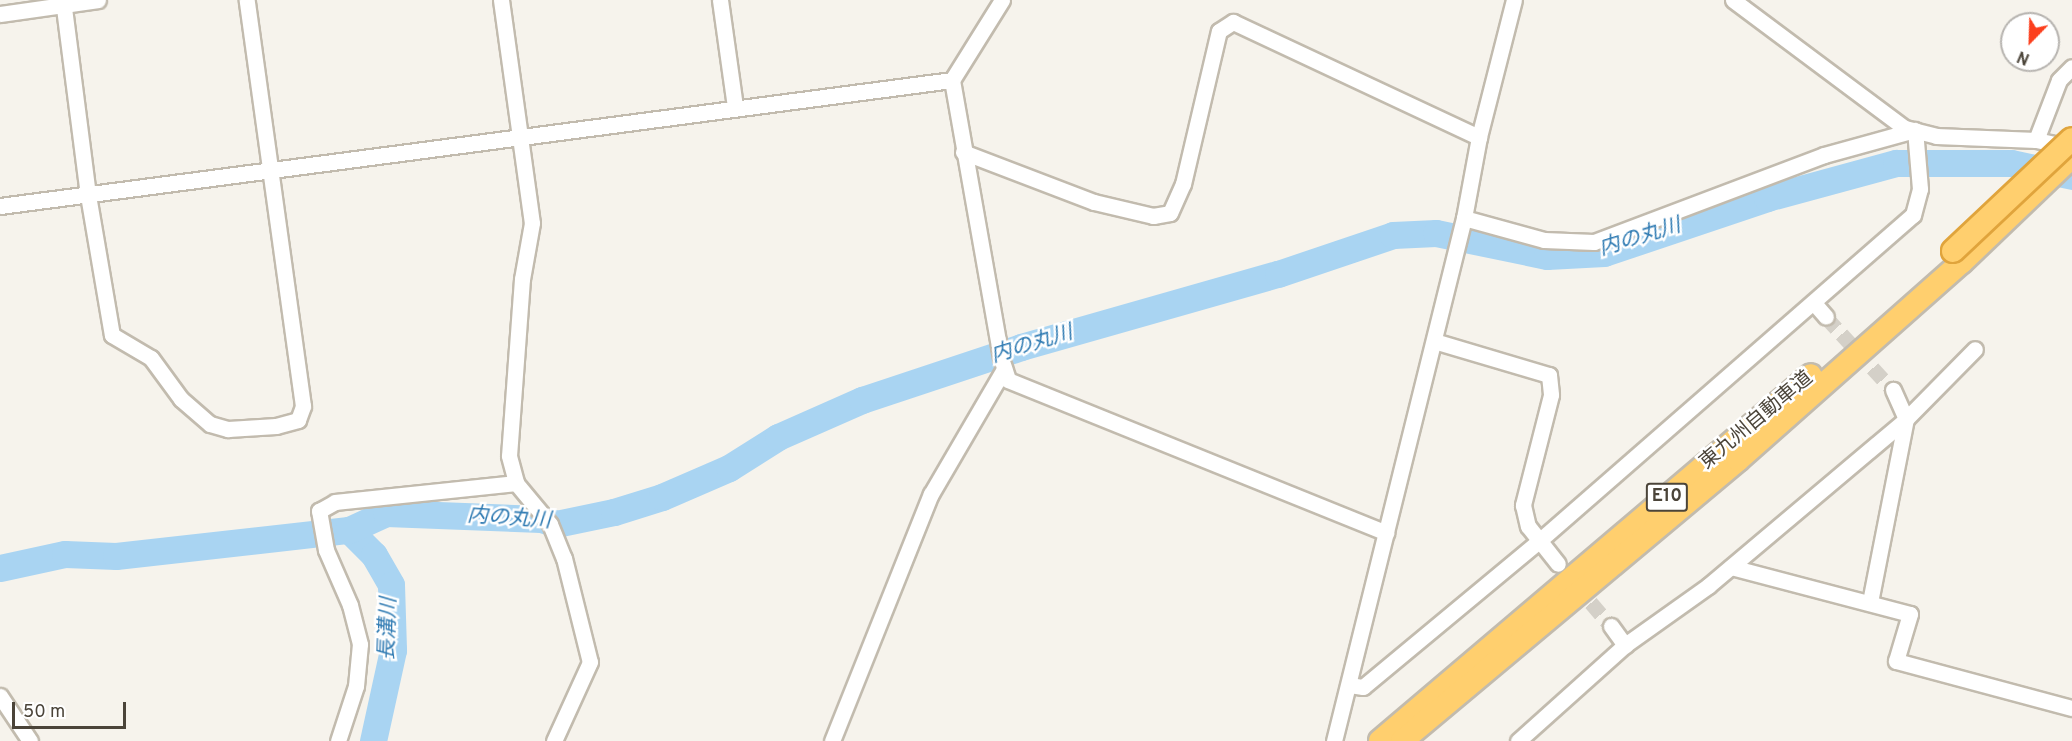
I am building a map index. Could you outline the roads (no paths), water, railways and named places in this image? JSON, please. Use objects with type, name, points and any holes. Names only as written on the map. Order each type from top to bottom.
[{"type":"highway","name":"東九州自動車道","points":[[1402,741],[1738,460],[1957,256],[2072,139]]},
{"type":"highway","name":"東九州自動車道","points":[[1380,741],[2072,157]]},
{"type":"street","points":[[0,14],[63,2],[98,0]]},
{"type":"street","points":[[63,2],[88,195],[112,335],[151,358],[182,399],[210,424],[228,429],[276,426],[298,420],[303,406],[247,0]]},
{"type":"street","points":[[501,0],[532,223],[522,279],[509,456],[516,483],[550,524],[564,558],[590,662],[554,741]]},
{"type":"street","points":[[720,0],[735,107]]},
{"type":"street","points":[[1002,0],[952,80],[963,152],[1008,380],[1386,533]]},
{"type":"street","points":[[1334,741],[1350,685],[1464,218],[1479,137],[1514,0]]},
{"type":"street","points":[[1733,0],[1896,121],[1915,130],[1936,136],[2036,140],[2072,147]]},
{"type":"street","points":[[963,152],[1094,202],[1153,216],[1170,213],[1183,184],[1219,31],[1233,22],[1479,137]]},
{"type":"street","points":[[2036,140],[2059,80],[2072,67]]},
{"type":"street","points":[[0,206],[952,80]]},
{"type":"street","points":[[1464,218],[1544,240],[1594,242],[1824,155],[1915,130]]},
{"type":"street","points":[[1350,685],[1363,687],[1539,541],[1913,215],[1920,189],[1915,130]]},
{"type":"street","points":[[1814,303],[1826,317]]},
{"type":"street","points":[[1434,341],[1549,375],[1551,395],[1523,505],[1528,526],[1558,564]]},
{"type":"street","points":[[1518,741],[1625,645],[1731,567],[1906,419],[1975,349]]},
{"type":"street","points":[[832,741],[931,494],[1004,369]]},
{"type":"street","points":[[1870,602],[1906,419],[1893,390]]},
{"type":"street","points":[[338,741],[356,686],[360,644],[351,605],[326,550],[319,511],[335,502],[516,483]]},
{"type":"street","points":[[1731,567],[1910,614],[1896,661],[2072,708]]},
{"type":"street","points":[[1611,626],[1625,645]]},
{"type":"street","points":[[0,696],[30,741]]},
{"type":"waterway","name":"内の丸川","points":[[0,568],[65,554],[116,556],[349,530],[386,513],[541,519],[556,524],[614,512],[662,497],[729,468],[778,437],[862,400],[1021,347],[1278,274],[1393,235],[1436,233],[1547,256],[1604,253],[1767,198],[1896,163],[2011,163],[2072,176]]},
{"type":"waterway","name":"長溝川","points":[[349,530],[374,555],[391,585],[393,650],[373,741]]},
{"type":"tunnel","points":[[1826,317],[1893,390]]},
{"type":"tunnel","points":[[1576,585],[1611,626]]}]
